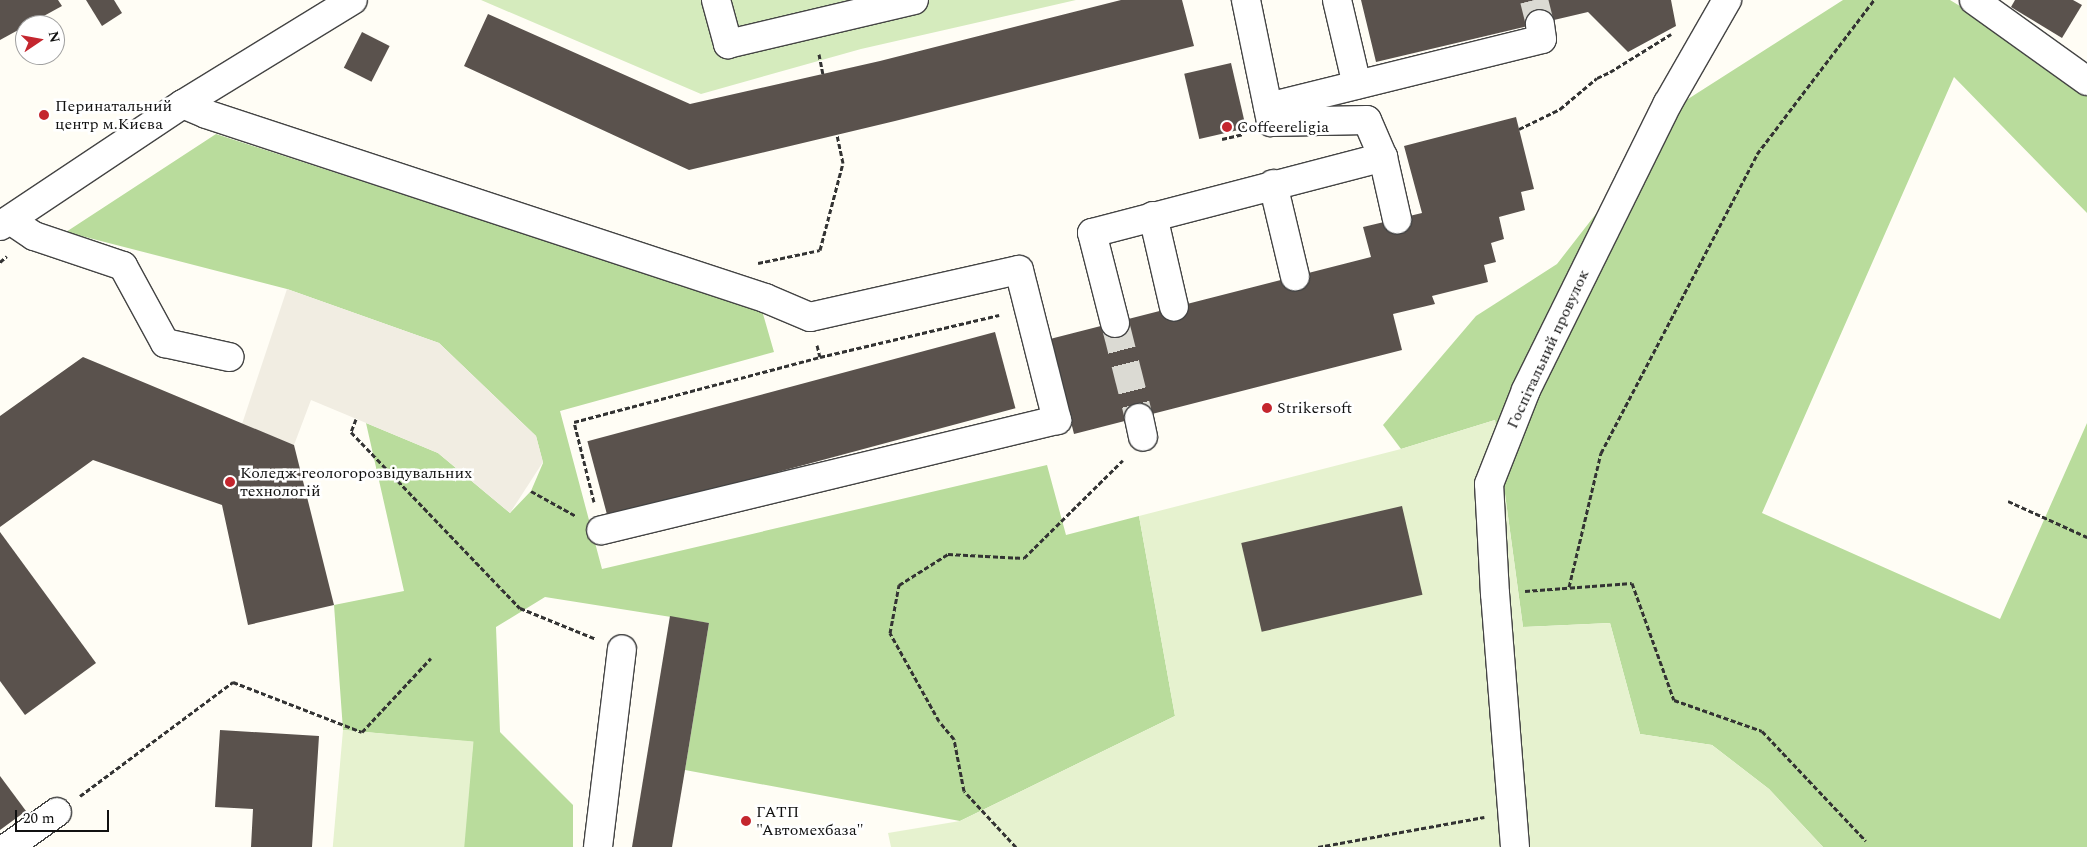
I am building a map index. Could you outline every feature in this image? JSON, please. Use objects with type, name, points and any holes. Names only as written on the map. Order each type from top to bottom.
[{"type":"street","points":[[5,223],[183,104],[353,0]]},
{"type":"street","points":[[716,0],[728,44],[914,0]]},
{"type":"street","points":[[1246,0],[1271,122],[1367,120],[1382,157],[1397,219]]},
{"type":"street","points":[[1337,0],[1357,85]]},
{"type":"street","name":"Госпітальний провулок","points":[[1515,847],[1495,594],[1489,484],[1526,390],[1659,121],[1727,0]]},
{"type":"street","points":[[1974,0],[2087,81]]},
{"type":"street","points":[[1268,107],[1542,39],[1540,24]]},
{"type":"street","points":[[183,104],[206,114],[765,298],[810,317],[1019,270],[1057,420],[601,530]]},
{"type":"street","points":[[1115,323],[1092,233],[1273,184],[1382,157]]},
{"type":"street","points":[[1273,184],[1295,276]]},
{"type":"street","points":[[1153,216],[1174,307]]},
{"type":"street","points":[[5,223],[34,236],[123,266],[165,343],[229,357]]},
{"type":"street","points":[[598,847],[622,649]]},
{"type":"street","points":[[8,847],[57,812]]},
{"type":"path","points":[[1569,587],[1601,453],[1605,444],[1757,154],[1874,0]]},
{"type":"path","points":[[1519,129],[1560,109],[1596,78],[1610,72],[1676,31]]},
{"type":"path","points":[[820,61],[823,74]]},
{"type":"path","points":[[753,264],[820,250],[843,163],[837,135]]},
{"type":"path","points":[[601,530],[574,422],[820,357],[1028,308]]},
{"type":"path","points":[[356,419],[351,432],[520,608],[622,649]]},
{"type":"path","points":[[1016,847],[964,791],[954,740],[939,722],[890,633],[898,586],[948,554],[1024,558],[1111,473],[1141,427]]},
{"type":"path","points":[[532,491],[601,530]]},
{"type":"path","points":[[2008,501],[2087,537]]},
{"type":"path","points":[[1495,594],[1632,583],[1674,700],[1762,731],[1866,841]]},
{"type":"path","points":[[57,812],[232,682],[362,732],[431,658]]},
{"type":"path","points":[[1318,847],[1512,812]]},
{"type":"green space","points":[[481,0],[1076,0],[861,49],[701,94]]},
{"type":"green space","points":[[1843,0],[1950,0],[2087,83],[2087,213],[1954,77],[1762,513],[2000,619],[2087,423],[2087,847],[1823,847],[1769,789],[1712,745],[1640,734],[1610,623],[1523,627],[1495,420],[1401,449],[1383,425],[1476,316],[1557,264],[1665,125],[1688,99]]},
{"type":"green space","points":[[216,134],[731,301],[761,307],[774,352],[560,411],[602,569],[1047,465],[1066,535],[1139,516],[1175,716],[960,821],[685,770],[709,623],[545,597],[496,627],[500,732],[573,805],[573,847],[463,847],[473,742],[343,730],[334,605],[404,591],[366,423],[438,453],[510,513],[531,491],[543,463],[536,436],[439,343],[287,289],[66,232]]},
{"type":"green space","points":[[1495,420],[1523,627],[1610,623],[1640,734],[1712,745],[1769,789],[1823,847],[891,847],[888,833],[960,821],[1175,716],[1139,516],[1401,449]]},
{"type":"green space","points":[[343,730],[474,741],[464,847],[333,847]]},
{"type":"shaded area","points":[[287,289],[439,343],[536,436],[543,462],[510,513],[438,453],[311,400],[294,445],[242,424]]},
{"type":"building","points":[[0,0],[58,0],[62,6],[46,15],[15,15],[15,32],[0,40]]},
{"type":"building","points":[[86,0],[114,0],[122,13],[102,26]]},
{"type":"building","points":[[1121,0],[1182,0],[1194,46],[895,121],[689,170],[464,66],[488,14],[690,104],[880,61]]},
{"type":"building","points":[[1361,0],[1671,0],[1676,26],[1628,52],[1588,12],[1376,62]]},
{"type":"building","points":[[2015,0],[2073,0],[2082,5],[2062,38],[2011,7]]},
{"type":"building","points":[[362,32],[390,46],[371,82],[344,68]]},
{"type":"building","points":[[1231,63],[1246,128],[1199,139],[1184,74]]},
{"type":"building","points":[[1516,117],[1534,189],[1521,192],[1525,210],[1499,217],[1504,239],[1491,243],[1496,262],[1484,265],[1488,282],[1432,296],[1435,304],[1393,314],[1402,350],[1074,434],[1050,339],[1371,257],[1363,227],[1422,213],[1404,146]]},
{"type":"building","points":[[995,332],[1015,408],[608,518],[587,441]]},
{"type":"building","name":"Коледж геологорозвідувальних технологій","points":[[83,357],[294,445],[334,605],[248,625],[222,505],[93,460],[0,527],[0,416]]},
{"type":"building","points":[[1402,506],[1422,595],[1262,632],[1241,543]]},
{"type":"building","points":[[0,532],[96,663],[25,715],[0,681]]},
{"type":"building","points":[[670,616],[709,623],[685,770],[672,847],[632,847]]},
{"type":"building","points":[[220,730],[319,736],[312,847],[251,847],[253,809],[215,807]]},
{"type":"building","points":[[0,776],[26,811],[0,830]]},
{"type":"tunnel","points":[[1534,0],[1540,24]]},
{"type":"tunnel","points":[[1115,323],[1139,418]]},
{"type":"place","name":"Перинатальний центр м.Києва","points":[[44,115]]},
{"type":"place","name":"Coffeereligia","points":[[1227,127]]},
{"type":"place","name":"Strikersoft","points":[[1267,408]]},
{"type":"place","name":"Коледж геологорозвідувальних технологій","points":[[230,482]]},
{"type":"place","name":"ГАТП \"Автомехбаза\"","points":[[746,821]]}]
